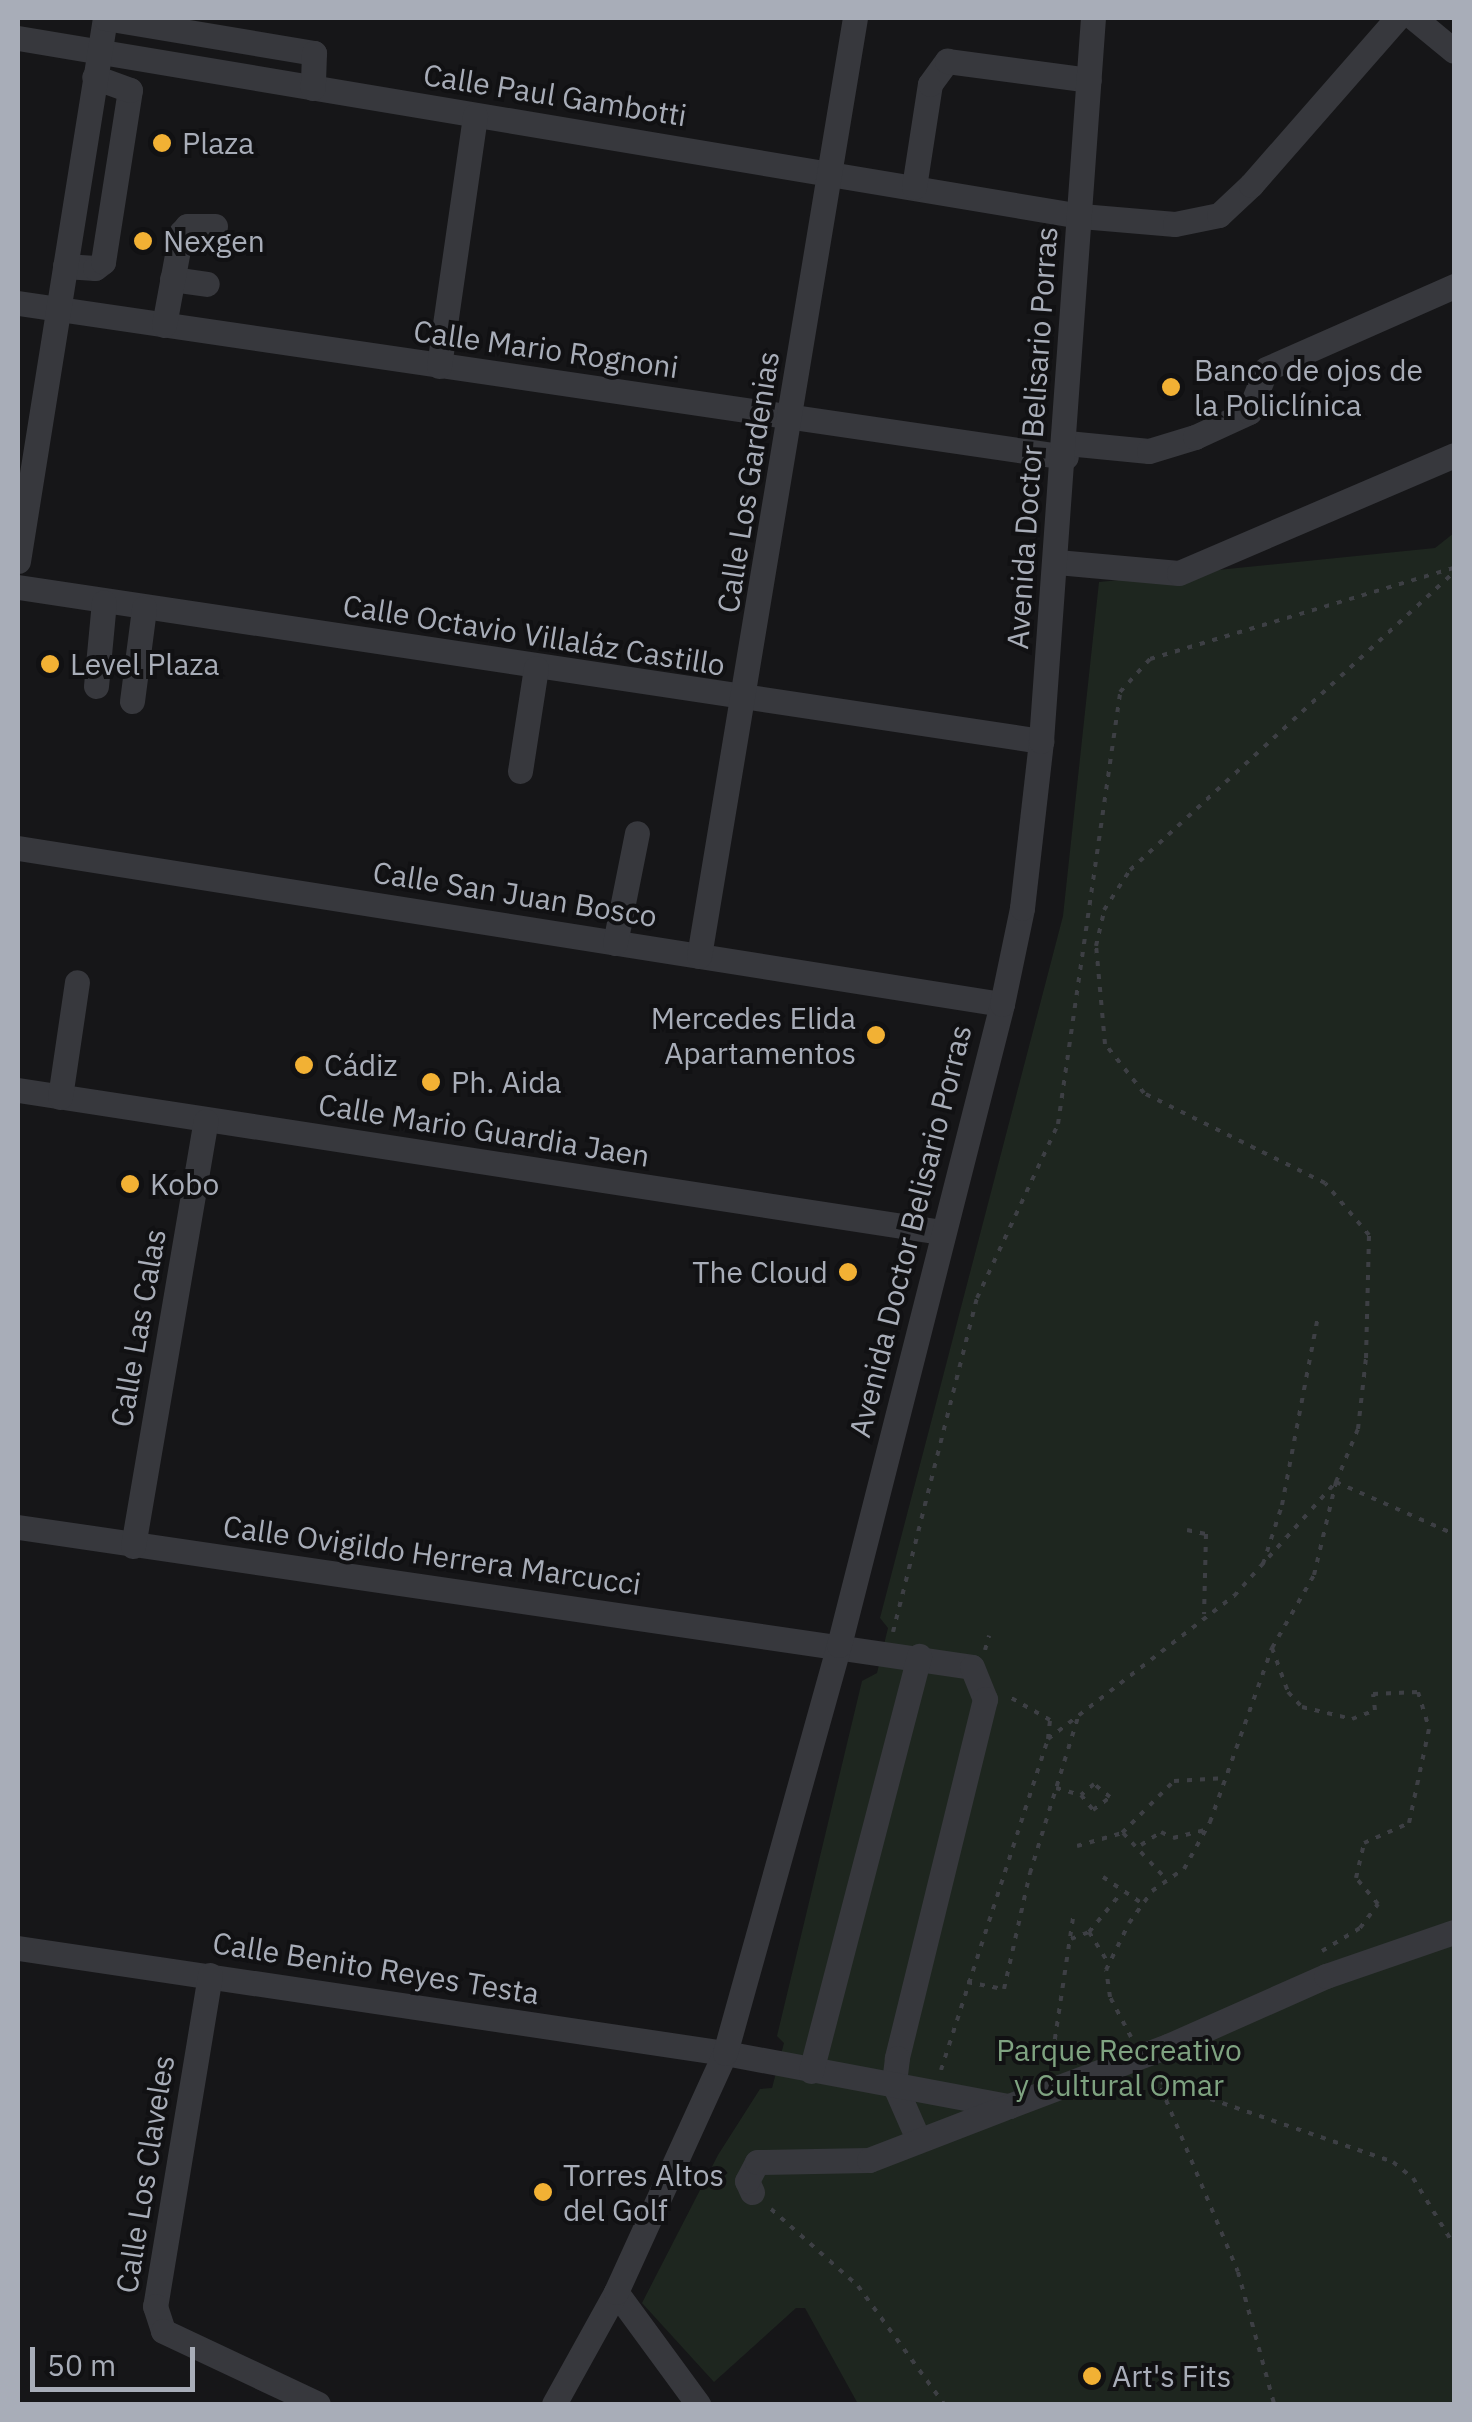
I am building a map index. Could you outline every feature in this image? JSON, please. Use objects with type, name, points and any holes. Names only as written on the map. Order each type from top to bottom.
[{"type":"street","points":[[18,561],[105,18],[314,53],[313,88]]},
{"type":"street","name":"Calle Los Gardenias","points":[[700,956],[793,418],[855,18]]},
{"type":"street","name":"Avenida Doctor Belisario Porras","points":[[554,2404],[616,2292],[725,2054],[838,1646],[1002,1004],[1022,908],[1042,741],[1066,450],[1093,18]]},
{"type":"street","points":[[1337,88],[1380,18]]},
{"type":"street","points":[[1337,88],[1397,18]]},
{"type":"street","points":[[1414,18],[1454,51]]},
{"type":"street","name":"Calle Paul Gambotti","points":[[18,38],[1082,216],[1175,224],[1219,215],[1337,88]]},
{"type":"street","points":[[914,187],[930,84],[947,62],[1089,80]]},
{"type":"street","points":[[66,266],[95,268],[103,262],[130,90],[94,77]]},
{"type":"street","points":[[439,366],[475,116]]},
{"type":"street","points":[[164,326],[181,233],[187,226],[214,226]]},
{"type":"street","points":[[172,279],[207,284]]},
{"type":"street","name":"Calle Mario Rognoni","points":[[18,303],[793,418],[1066,450],[1149,451],[1195,437],[1249,412],[1266,369],[1454,286]]},
{"type":"street","points":[[1056,562],[1179,574],[1454,455]]},
{"type":"street","name":"Calle Octavio Villaláz Castillo","points":[[18,587],[536,668],[1042,741]]},
{"type":"street","points":[[96,686],[104,602]]},
{"type":"street","points":[[132,701],[144,608]]},
{"type":"street","points":[[520,771],[536,668]]},
{"type":"street","points":[[615,943],[636,833]]},
{"type":"street","name":"Calle San Juan Bosco","points":[[18,848],[1002,1004]]},
{"type":"street","points":[[60,1097],[77,982]]},
{"type":"street","name":"Calle Mario Guardia Jaen","points":[[18,1090],[942,1232]]},
{"type":"street","name":"Calle Las Calas","points":[[133,1546],[206,1121]]},
{"type":"street","name":"Calle Ovigildo Herrera Marcucci","points":[[18,1527],[838,1646],[915,1646],[972,1667],[985,1699],[894,2084]]},
{"type":"street","points":[[811,2070],[915,1646]]},
{"type":"street","points":[[752,2192],[748,2181],[757,2162],[841,2164],[918,2139],[1168,2046],[1326,1976],[1454,1932]]},
{"type":"street","name":"Calle Benito Reyes Testa","points":[[18,1948],[725,2054],[1008,2106]]},
{"type":"street","name":"Calle Los Claveles","points":[[210,1975],[154,2306],[163,2331],[318,2404]]},
{"type":"street","points":[[894,2084],[918,2139]]},
{"type":"street","points":[[616,2292],[698,2404]]},
{"type":"path","points":[[1133,2042],[1110,1997],[1110,1964],[1142,1904],[1184,1869],[1206,1830],[1272,1648],[1314,1575],[1336,1482],[1358,1429],[1369,1236],[1325,1183],[1144,1093],[1105,1044],[1096,946],[1104,910],[1130,870],[1454,570]]},
{"type":"path","points":[[915,1646],[893,1633],[977,1298],[1058,1124],[1120,692],[1150,659],[1454,570]]},
{"type":"path","points":[[1262,1566],[1282,1505],[1318,1316]]},
{"type":"path","points":[[1336,1482],[1454,1534]]},
{"type":"path","points":[[1048,1739],[1262,1566],[1336,1482]]},
{"type":"path","points":[[1186,1530],[1206,1534],[1204,1614]]},
{"type":"path","points":[[967,1645],[983,1655],[990,1636]]},
{"type":"path","points":[[1272,1648],[1288,1692],[1302,1707],[1352,1718],[1375,1710],[1373,1694],[1418,1692],[1429,1729],[1409,1823],[1364,1843],[1356,1878],[1378,1904],[1360,1928],[1322,1949],[1326,1976]]},
{"type":"path","points":[[938,2079],[1048,1739],[1050,1720],[1003,1693]]},
{"type":"path","points":[[967,1982],[1004,1989],[1079,1714]]},
{"type":"path","points":[[1077,1846],[1122,1833],[1174,1782],[1227,1778]]},
{"type":"path","points":[[1056,1788],[1081,1795],[1096,1810],[1110,1798],[1094,1784],[1081,1795]]},
{"type":"path","points":[[1140,1845],[1161,1832],[1173,1838],[1206,1830]]},
{"type":"path","points":[[1122,1834],[1140,1845],[1168,1880]]},
{"type":"path","points":[[1103,1877],[1142,1904]]},
{"type":"path","points":[[1070,1939],[1089,1932],[1122,1892]]},
{"type":"path","points":[[1049,2080],[1074,1912]]},
{"type":"path","points":[[1089,1932],[1110,1964]]},
{"type":"path","points":[[1274,2404],[1238,2272],[1159,2081],[1393,2162],[1413,2178],[1454,2245]]},
{"type":"path","points":[[752,2192],[858,2286],[944,2404]]},
{"type":"green space","name":"Parque Recreativo y Cultural Omar","points":[[1454,533],[1454,2404],[858,2404],[805,2308],[796,2308],[714,2382],[642,2303],[718,2155],[760,2089],[772,2088],[784,2043],[777,2036],[862,1681],[877,1673],[888,1628],[880,1618],[1063,916],[1099,582],[1435,548]]},
{"type":"place","name":"Plaza","points":[[162,143]]},
{"type":"place","name":"Nexgen","points":[[143,241]]},
{"type":"place","name":"Banco de ojos de la Policlínica","points":[[1171,387]]},
{"type":"place","name":"Level Plaza","points":[[50,664]]},
{"type":"place","name":"Mercedes Elida Apartamentos","points":[[876,1035]]},
{"type":"place","name":"Cádiz","points":[[304,1065]]},
{"type":"place","name":"Ph. Aida","points":[[431,1082]]},
{"type":"place","name":"Kobo","points":[[130,1184]]},
{"type":"place","name":"The Cloud","points":[[848,1272]]},
{"type":"place","name":"Torres Altos del Golf","points":[[543,2192]]},
{"type":"place","name":"Art's Fits","points":[[1092,2376]]}]
